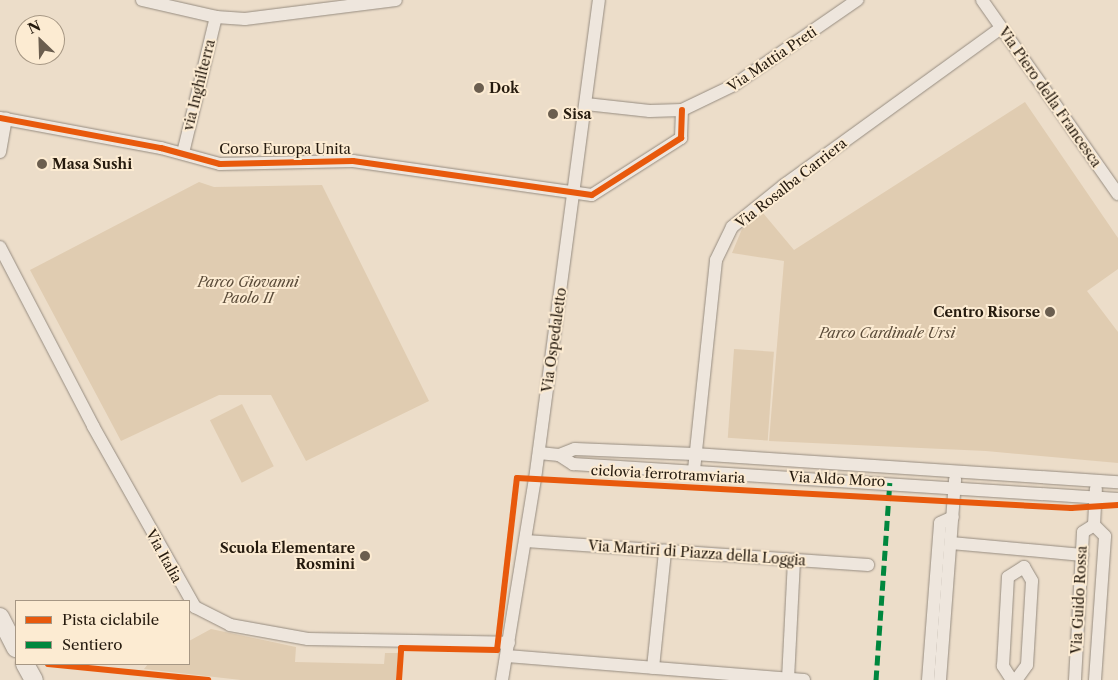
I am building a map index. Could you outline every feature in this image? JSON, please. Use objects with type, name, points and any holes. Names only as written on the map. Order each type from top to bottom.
[{"type":"main road","points":[[0,617],[15,646]]},
{"type":"main road","points":[[26,665],[34,680]]},
{"type":"street","points":[[149,1],[216,17],[245,19],[309,6],[396,0]]},
{"type":"street","name":"Via Ospedaletto","points":[[502,680],[539,453],[599,0]]},
{"type":"street","name":"Via Mattia Preti","points":[[586,104],[650,111],[682,110],[734,85],[857,0]]},
{"type":"street","name":"Via Piero della Francesca","points":[[982,0],[1118,194]]},
{"type":"street","name":"via Inghilterra","points":[[183,154],[216,17]]},
{"type":"street","name":"Via Rosalba Carriera","points":[[694,470],[694,454],[716,260],[732,227],[784,185],[1001,28]]},
{"type":"street","points":[[572,193],[597,195],[681,138],[682,110]]},
{"type":"street","points":[[0,149],[3,119]]},
{"type":"street","name":"Corso Europa Unita","points":[[3,119],[183,154],[220,164],[353,161],[572,193]]},
{"type":"street","name":"Via Italia","points":[[0,248],[93,426],[182,588],[195,607],[230,624],[308,639],[509,642]]},
{"type":"street","name":"Via Aldo Moro","points":[[539,453],[559,455],[575,449],[694,454],[1096,479],[1118,482]]},
{"type":"street","name":"Via Aldo Moro","points":[[559,455],[573,464],[694,470],[1118,498]]},
{"type":"street","points":[[940,680],[956,470]]},
{"type":"street","name":"Via Guido Rossa","points":[[1095,680],[1105,536],[1094,525],[1096,479]]},
{"type":"street","points":[[928,680],[940,523],[953,517]]},
{"type":"street","name":"Via Guido Rossa","points":[[1075,680],[1083,532],[1094,525]]},
{"type":"street","name":"Via Martiri di Piazza della Loggia","points":[[526,541],[868,565]]},
{"type":"street","points":[[951,543],[1082,555]]},
{"type":"street","points":[[654,668],[665,550]]},
{"type":"street","points":[[1016,680],[1027,665],[1032,581],[1024,567],[1025,550]]},
{"type":"street","points":[[788,679],[794,560]]},
{"type":"street","points":[[1012,680],[1003,666],[1008,577],[1024,567]]},
{"type":"street","points":[[507,656],[804,680]]},
{"type":"green space","name":"Parco Cardinale Ursi","points":[[1025,102],[1118,238],[1118,269],[1087,291],[1118,332],[1118,463],[986,451],[769,441],[784,261],[732,253],[742,229],[763,213],[794,250]]},
{"type":"green space","name":"Parco Giovanni Paolo II","points":[[199,182],[214,187],[322,185],[429,401],[306,461],[271,395],[219,395],[121,441],[30,270]]},
{"type":"green space","points":[[734,349],[774,352],[768,441],[728,438]]},
{"type":"green space","points":[[242,404],[274,466],[242,483],[210,420]]},
{"type":"green space","points":[[211,629],[296,647],[295,662],[384,664],[385,653],[398,653],[396,680],[241,680],[144,669],[147,665],[190,665],[190,640]]},
{"type":"marked path","points":[[876,680],[890,482]]},
{"type":"cycle path","points":[[0,118],[161,148],[220,164],[353,161],[592,195],[681,138],[682,110]]},
{"type":"cycle path","name":"ciclovia ferrotramviaria","points":[[399,680],[401,648],[497,650],[517,478],[1071,508],[1118,505]]},
{"type":"cycle path","points":[[58,665],[208,680]]},
{"type":"place","name":"Dok","points":[[479,88]]},
{"type":"place","name":"Sisa","points":[[553,114]]},
{"type":"place","name":"Masa Sushi","points":[[42,164]]},
{"type":"place","name":"Centro Risorse","points":[[1050,312]]},
{"type":"place","name":"Scuola Elementare Rosmini","points":[[365,556]]}]
